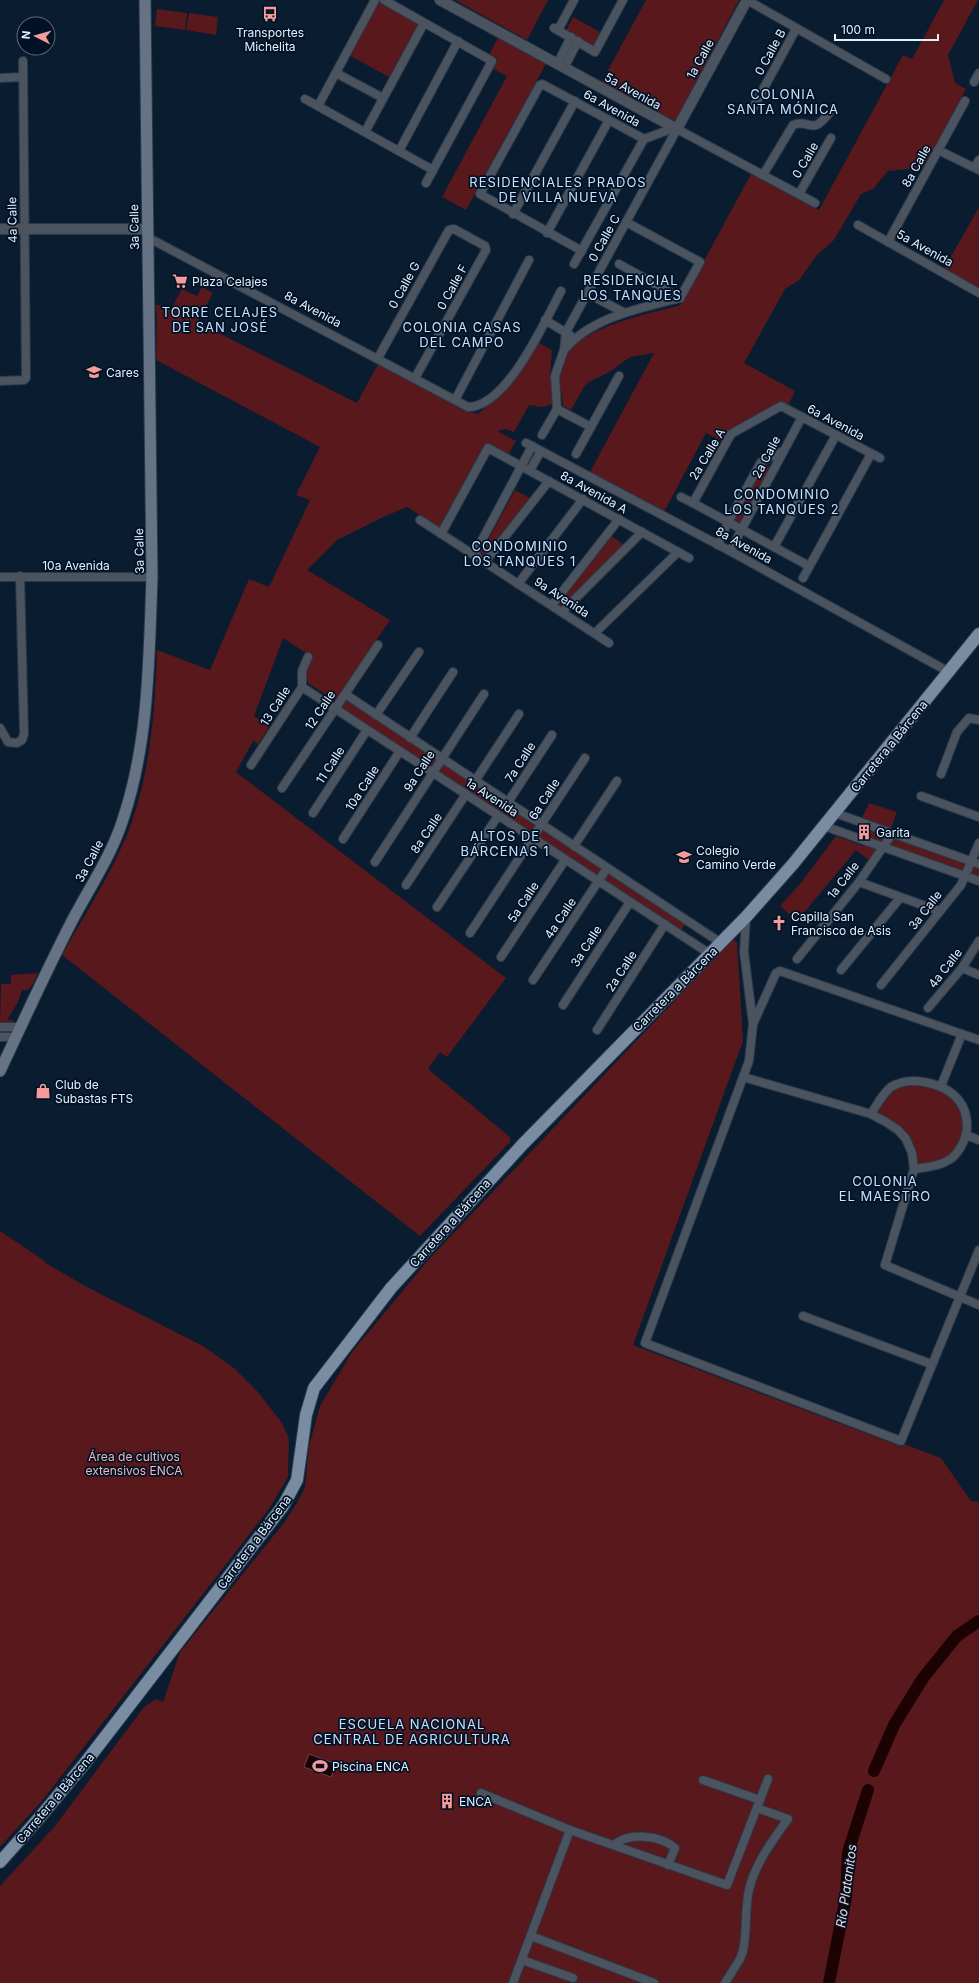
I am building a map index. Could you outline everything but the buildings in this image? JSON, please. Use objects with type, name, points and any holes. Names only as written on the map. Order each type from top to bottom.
[{"type":"main road","name":"3a Calle","points":[[1,1066],[47,969],[111,849],[128,805],[137,761],[148,682],[152,577],[145,0]]},
{"type":"main road","name":"Carretera a Bárcena","points":[[0,1862],[85,1763],[283,1506],[297,1480],[308,1405],[314,1388],[391,1288],[523,1144],[746,917],[824,826],[979,634]]},
{"type":"street","points":[[318,106],[375,0]]},
{"type":"street","points":[[384,0],[458,41],[492,63],[426,183]]},
{"type":"street","name":"5a Avenida","points":[[440,0],[675,129],[815,203]]},
{"type":"street","points":[[574,0],[556,29],[593,52],[596,51],[623,0]]},
{"type":"street","points":[[747,0],[886,79]]},
{"type":"street","name":"1a Calle","points":[[675,129],[747,0]]},
{"type":"street","points":[[365,132],[424,22]]},
{"type":"street","name":"0 Calle B","points":[[753,108],[796,29]]},
{"type":"street","points":[[560,66],[574,39]]},
{"type":"street","points":[[399,151],[458,41]]},
{"type":"street","name":"4a Calle","points":[[0,381],[24,380],[26,378],[23,61]]},
{"type":"street","points":[[336,73],[383,98]]},
{"type":"street","points":[[974,82],[979,73]]},
{"type":"street","points":[[0,78],[23,77]]},
{"type":"street","name":"6a Avenida","points":[[513,214],[481,196],[480,192],[540,85],[542,84],[575,101],[644,139],[675,129]]},
{"type":"street","points":[[305,99],[433,170]]},
{"type":"street","points":[[575,101],[513,214],[582,250]]},
{"type":"street","name":"8a Calle","points":[[888,242],[965,101]]},
{"type":"street","points":[[763,175],[793,125],[800,124],[813,127],[821,122],[829,112]]},
{"type":"street","points":[[547,233],[609,120]]},
{"type":"street","name":"0 Calle C","points":[[565,335],[675,129]]},
{"type":"street","name":"0 Calle","points":[[799,194],[831,138]]},
{"type":"street","points":[[574,264],[644,139]]},
{"type":"street","points":[[938,150],[977,168],[979,160]]},
{"type":"street","points":[[564,350],[576,339],[623,312],[680,298],[700,262],[626,222]]},
{"type":"street","name":"5a Avenida","points":[[858,225],[979,293]]},
{"type":"street","name":"8a Avenida","points":[[0,229],[25,228],[147,233],[466,406],[474,407],[492,397],[509,381],[545,320]]},
{"type":"street","name":"0 Calle G","points":[[378,358],[449,230],[454,229],[485,246],[486,250]]},
{"type":"street","name":"0 Calle F","points":[[415,378],[486,250]]},
{"type":"street","points":[[454,400],[529,260]]},
{"type":"street","points":[[619,264],[680,298]]},
{"type":"street","points":[[561,291],[545,320],[565,335],[576,339]]},
{"type":"street","points":[[598,299],[623,312]]},
{"type":"street","points":[[542,435],[557,409],[555,376],[564,350],[565,335]]},
{"type":"street","points":[[576,454],[619,376]]},
{"type":"street","name":"6a Avenida","points":[[782,406],[880,458]]},
{"type":"street","name":"2a Calle A","points":[[693,503],[731,434],[782,406]]},
{"type":"street","points":[[557,409],[591,427]]},
{"type":"street","name":"2a Calle","points":[[730,551],[781,452],[802,417]]},
{"type":"street","points":[[774,547],[836,435]]},
{"type":"street","name":"8a Avenida","points":[[526,468],[529,445],[730,551],[949,672]]},
{"type":"street","name":"8a Avenida A","points":[[441,534],[487,449],[526,468],[690,558]]},
{"type":"street","points":[[474,555],[526,468],[540,451]]},
{"type":"street","points":[[718,545],[728,522],[761,462],[781,452]]},
{"type":"street","points":[[803,578],[872,454]]},
{"type":"street","points":[[485,562],[549,481]]},
{"type":"street","points":[[681,497],[809,566]]},
{"type":"street","points":[[518,584],[583,499]]},
{"type":"street","points":[[552,605],[619,519]]},
{"type":"street","name":"9a Avenida","points":[[420,520],[610,643]]},
{"type":"street","points":[[562,612],[642,532]]},
{"type":"street","points":[[594,633],[678,552]]},
{"type":"street","points":[[0,728],[8,742],[17,743],[22,740],[24,734],[20,576]]},
{"type":"street","name":"10a Avenida","points":[[0,577],[152,577]]},
{"type":"street","name":"12 Calle","points":[[282,788],[378,645]]},
{"type":"street","points":[[376,715],[418,652]]},
{"type":"street","name":"13 Calle","points":[[251,765],[302,687],[302,671],[308,657]]},
{"type":"street","points":[[410,738],[453,672]]},
{"type":"street","name":"1a Avenida","points":[[302,687],[710,954]]},
{"type":"street","name":"1a Avenida","points":[[345,694],[721,943]]},
{"type":"street","name":"9a Calle","points":[[375,862],[484,694]]},
{"type":"street","points":[[475,781],[519,714]]},
{"type":"street","points":[[941,774],[957,732],[970,717],[979,720]]},
{"type":"street","name":"11 Calle","points":[[314,813],[367,730]]},
{"type":"street","name":"7a Calle","points":[[508,802],[552,735]]},
{"type":"street","name":"10a Calle","points":[[343,838],[400,751]]},
{"type":"street","name":"6a Calle","points":[[470,933],[585,758]]},
{"type":"street","points":[[574,846],[617,782]]},
{"type":"street","name":"8a Calle","points":[[406,885],[466,794]]},
{"type":"street","points":[[921,796],[979,817]]},
{"type":"street","points":[[834,813],[976,863]]},
{"type":"street","points":[[437,907],[498,816]]},
{"type":"street","points":[[824,826],[979,881]]},
{"type":"street","name":"1a Calle","points":[[797,959],[859,882],[892,834]]},
{"type":"street","name":"3a Calle","points":[[881,985],[913,947],[976,863],[979,843]]},
{"type":"street","name":"5a Calle","points":[[501,957],[565,860]]},
{"type":"street","name":"4a Calle","points":[[533,980],[607,868]]},
{"type":"street","points":[[859,882],[939,912]]},
{"type":"street","points":[[840,970],[900,898]]},
{"type":"street","name":"3a Calle","points":[[563,1005],[630,902]]},
{"type":"street","points":[[746,917],[744,952],[753,1024],[749,1061],[645,1343],[901,1440],[979,1250]]},
{"type":"street","name":"2a Calle","points":[[597,1030],[664,924]]},
{"type":"street","name":"4a Calle","points":[[928,1008],[962,968],[978,946]]},
{"type":"street","points":[[962,968],[979,975]]},
{"type":"street","points":[[753,1024],[776,973],[780,971],[979,1040]]},
{"type":"street","points":[[0,1027],[18,1032]]},
{"type":"street","points":[[0,1037],[18,1032]]},
{"type":"street","points":[[941,1086],[962,1034]]},
{"type":"street","points":[[743,1078],[871,1114],[893,1126],[903,1134],[912,1153],[914,1169],[885,1265],[979,1305]]},
{"type":"street","points":[[871,1114],[884,1094],[898,1084],[918,1081],[941,1086],[958,1098],[965,1109],[967,1120],[966,1135],[961,1147],[952,1158],[942,1164],[914,1169]]},
{"type":"street","points":[[966,1135],[979,1140]]},
{"type":"street","points":[[804,1316],[932,1364]]},
{"type":"street","points":[[481,1793],[570,1830],[727,1885],[768,1779]]},
{"type":"street","points":[[703,1780],[788,1819],[768,1847],[752,1882],[748,1894],[743,1951],[740,1959],[725,1983]]},
{"type":"street","points":[[513,1983],[570,1830]]},
{"type":"street","points":[[614,1845],[622,1840],[636,1836],[667,1843],[675,1848],[668,1864]]},
{"type":"street","points":[[531,1936],[654,1983]]},
{"type":"street","points":[[522,1960],[573,1978]]},
{"type":"green space","points":[[455,0],[548,0],[527,40]]},
{"type":"green space","points":[[646,0],[739,0],[677,118],[672,121],[601,83]]},
{"type":"green space","points":[[944,0],[978,0],[948,55],[955,83],[966,89],[925,167],[888,171],[873,189],[861,194],[834,240],[817,255],[799,280],[785,289],[744,363],[795,391],[788,406],[781,402],[729,430],[723,442],[706,433],[664,512],[590,472],[654,353],[630,357],[611,371],[589,382],[584,387],[571,410],[563,406],[560,385],[560,372],[565,357],[576,344],[591,334],[629,319],[680,305],[751,174],[819,210],[903,55],[912,59]]},
{"type":"green space","points":[[379,2],[418,24],[389,77],[349,55]]},
{"type":"green space","points":[[157,9],[187,13],[185,30],[155,26]]},
{"type":"green space","points":[[189,13],[218,17],[216,35],[186,30]]},
{"type":"green space","points":[[573,17],[600,32],[593,46],[566,31]]},
{"type":"green space","points":[[498,37],[547,62],[466,210],[442,197],[507,76],[493,69],[498,59],[489,55]]},
{"type":"green space","points":[[979,207],[979,289],[944,269]]},
{"type":"green space","points":[[202,287],[213,293],[197,322],[357,403],[378,364],[463,410],[478,414],[505,389],[535,341],[552,350],[550,376],[553,404],[542,407],[529,405],[514,432],[506,429],[497,431],[516,441],[508,455],[487,444],[440,528],[407,507],[337,540],[307,570],[390,620],[336,701],[308,683],[307,677],[302,673],[312,657],[283,638],[254,716],[270,726],[258,744],[253,741],[236,772],[506,978],[447,1057],[440,1052],[428,1069],[510,1137],[510,1142],[420,1236],[62,955],[112,866],[127,835],[135,813],[150,744],[155,697],[157,650],[210,670],[249,579],[269,587],[310,500],[296,495],[320,447],[156,360],[157,316],[155,305],[165,306],[171,309],[182,289],[197,296]]},
{"type":"green space","points":[[763,464],[770,467],[740,523],[734,519]]},
{"type":"green space","points":[[515,490],[530,498],[485,555],[481,553]]},
{"type":"green space","points":[[610,535],[624,545],[561,606],[558,603]]},
{"type":"green space","points":[[345,694],[687,921],[679,934],[335,708]]},
{"type":"green space","points":[[869,803],[897,812],[891,828],[862,818]]},
{"type":"green space","points":[[871,826],[979,864],[979,881],[866,841]]},
{"type":"green space","points":[[836,836],[863,846],[864,842],[878,848],[870,861],[856,850],[797,921],[780,906],[800,884]]},
{"type":"green space","points":[[733,939],[737,942],[743,1041],[633,1345],[902,1447],[904,1444],[941,1458],[971,1501],[979,1502],[979,1983],[0,1983],[0,1886],[55,1826],[144,1707],[156,1699],[163,1702],[180,1652],[283,1524],[297,1503],[305,1487],[309,1446],[320,1406],[352,1352],[430,1258]]},
{"type":"green space","points":[[38,973],[28,990],[22,990],[18,1002],[8,1018],[8,1020],[14,1020],[11,1023],[0,1024],[1,984],[11,984],[11,975]]},
{"type":"green space","points":[[918,1081],[958,1099],[966,1135],[952,1157],[914,1169],[906,1139],[871,1114],[890,1088]]},
{"type":"green space","name":"Área de cultivos extensivos ENCA","points":[[0,1231],[45,1261],[44,1262],[85,1286],[203,1346],[234,1368],[257,1391],[282,1423],[289,1438],[288,1477],[269,1509],[42,1801],[0,1847]]},
{"type":"shaded area","name":"Piscina ENCA","points":[[309,1754],[336,1764],[331,1777],[304,1767]]},
{"type":"waterway","name":"Río Platanitos","points":[[874,1771],[894,1725],[923,1678],[957,1636],[979,1621]]},
{"type":"waterway","name":"Río Platanitos","points":[[829,1983],[846,1897],[848,1852],[868,1790]]},
{"type":"place","name":"Transportes Michelita","points":[[270,14]]},
{"type":"place","name":"Plaza Celajes","points":[[180,281]]},
{"type":"place","name":"Cares","points":[[94,372]]},
{"type":"place","name":"Garita","points":[[864,832]]},
{"type":"place","name":"Colegio Camino Verde","points":[[684,857]]},
{"type":"place","name":"Capilla San Francisco de Asis","points":[[779,923]]},
{"type":"place","name":"Club de Subastas FTS","points":[[43,1091]]},
{"type":"place","name":"Piscina ENCA","points":[[320,1766]]},
{"type":"place","name":"ENCA","points":[[447,1801]]},
{"type":"district","name":"COLONIA SANTA MÓNICA","points":[[783,102]]},
{"type":"district","name":"RESIDENCIALES PRADOS DE VILLA NUEVA","points":[[558,190]]},
{"type":"district","name":"RESIDENCIAL LOS TANQUES","points":[[631,288]]},
{"type":"district","name":"TORRE CELAJES DE SAN JOSÉ","points":[[220,320]]},
{"type":"district","name":"COLONIA CASAS DEL CAMPO","points":[[462,334]]},
{"type":"district","name":"CONDOMINIO LOS TANQUES 2","points":[[782,502]]},
{"type":"district","name":"CONDOMINIO LOS TANQUES 1","points":[[520,554]]},
{"type":"district","name":"ALTOS DE BÁRCENAS 1","points":[[505,844]]},
{"type":"district","name":"COLONIA EL MAESTRO","points":[[885,1188]]},
{"type":"district","name":"ESCUELA NACIONAL CENTRAL DE AGRICULTURA","points":[[412,1732]]}]
